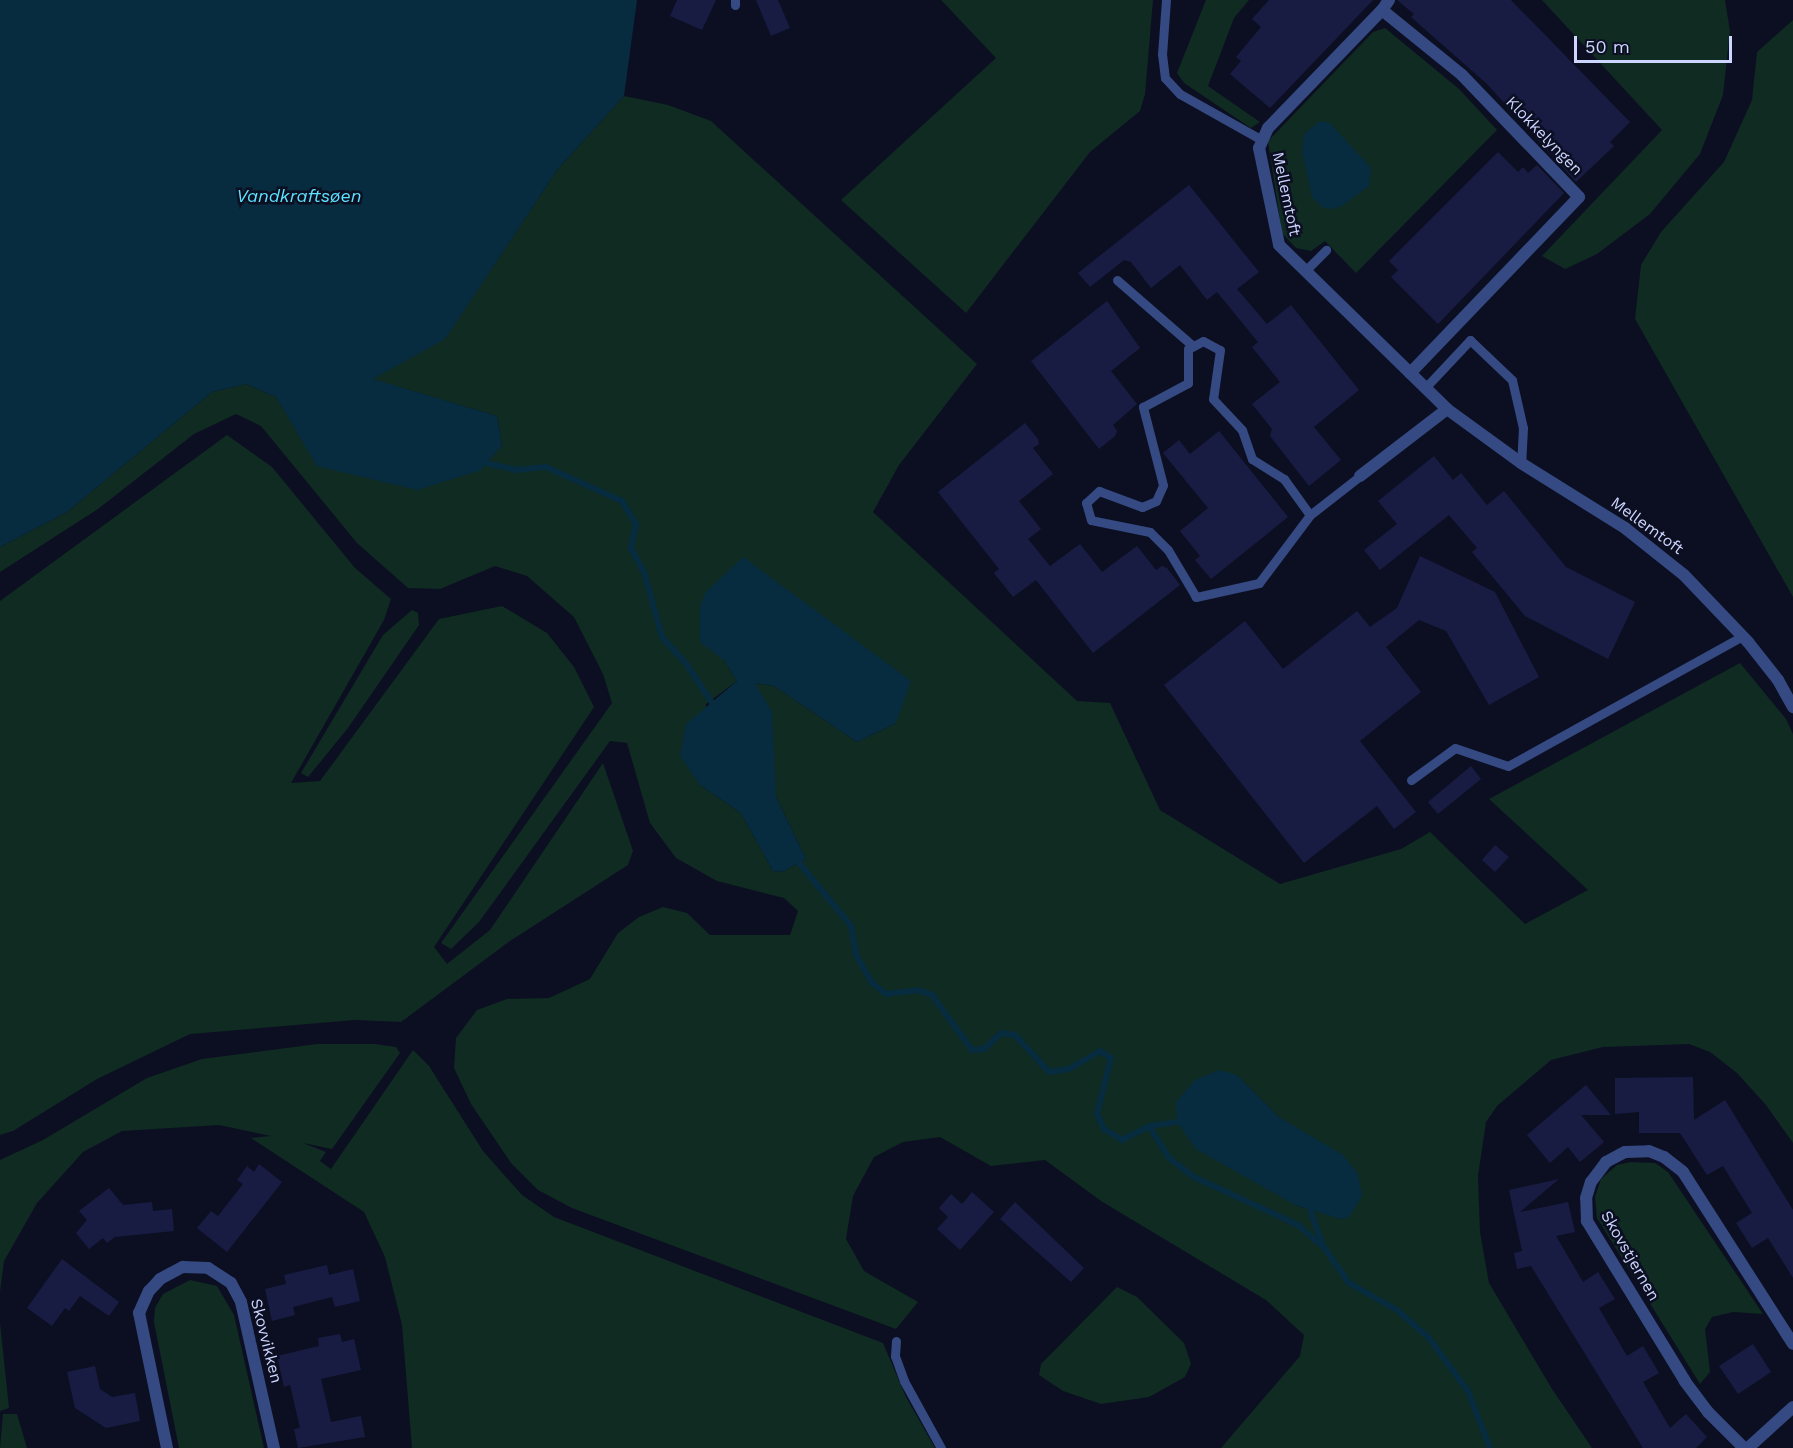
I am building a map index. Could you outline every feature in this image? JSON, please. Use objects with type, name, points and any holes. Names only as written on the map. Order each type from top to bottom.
[{"type":"street","name":"Klokkelyngen","points":[[1263,140],[1268,128],[1386,5],[1462,75],[1579,197],[1410,373]]},
{"type":"street","name":"Mellemtoft","points":[[1263,140],[1259,148],[1279,245],[1447,409],[1521,463],[1625,528],[1684,574],[1743,636],[1778,680],[1793,707]]},
{"type":"street","points":[[1360,476],[1447,409]]},
{"type":"street","name":"Skovstjernen","points":[[1793,1344],[1683,1172],[1665,1157],[1649,1151],[1625,1152],[1606,1162],[1591,1182],[1586,1198],[1587,1221],[1685,1381],[1708,1412],[1746,1448],[1793,1407]]},
{"type":"street","name":"Skovvikken","points":[[167,1448],[139,1313],[149,1291],[160,1279],[183,1267],[208,1268],[231,1283],[241,1302],[274,1448]]},
{"type":"lane","name":"Mellemtoft","points":[[1166,0],[1162,54],[1165,78],[1180,94],[1263,140]]},
{"type":"lane","points":[[1305,271],[1326,250]]},
{"type":"lane","points":[[1117,280],[1193,346]]},
{"type":"lane","points":[[1425,388],[1470,340],[1512,380],[1523,428],[1521,463]]},
{"type":"lane","points":[[1310,515],[1284,480],[1251,459],[1242,430],[1213,399],[1220,350],[1203,341],[1188,349],[1188,383],[1143,407],[1163,484],[1156,501],[1142,507],[1099,491],[1086,502],[1091,520],[1150,532],[1168,550],[1196,597],[1259,583],[1310,515],[1360,476]]},
{"type":"lane","points":[[1411,780],[1455,748],[1508,766],[1743,636]]},
{"type":"lane","points":[[896,1341],[895,1356],[904,1381],[941,1448]]},
{"type":"green space","points":[[941,0],[1153,0],[1145,94],[1140,111],[1090,152],[966,313],[841,200],[996,58]]},
{"type":"green space","points":[[1206,0],[1249,0],[1234,18],[1208,86],[1260,122],[1251,128],[1184,83],[1177,73]]},
{"type":"green space","points":[[1542,0],[1725,0],[1730,31],[1723,95],[1700,154],[1650,214],[1597,254],[1565,269],[1542,256],[1662,130]]},
{"type":"green space","points":[[1793,20],[1793,597],[1635,319],[1641,265],[1661,232],[1724,162],[1752,100],[1757,52]]},
{"type":"green space","points":[[1385,28],[1459,89],[1497,130],[1356,273],[1325,241],[1311,251],[1296,248],[1282,233],[1268,141],[1373,32]]},
{"type":"green space","points":[[624,96],[668,105],[711,121],[977,364],[899,465],[873,512],[1077,701],[1110,703],[1160,810],[1280,884],[1401,849],[1430,832],[1525,924],[1588,890],[1489,799],[1740,663],[1786,719],[1793,734],[1793,1143],[1766,1105],[1737,1073],[1710,1052],[1689,1044],[1603,1047],[1551,1060],[1497,1106],[1486,1122],[1478,1176],[1480,1232],[1489,1283],[1552,1389],[1592,1448],[1221,1448],[1300,1356],[1304,1335],[1266,1300],[1101,1201],[1045,1160],[991,1166],[940,1137],[903,1142],[874,1157],[853,1196],[846,1239],[864,1271],[918,1302],[896,1329],[572,1208],[538,1190],[511,1163],[471,1104],[454,1068],[456,1038],[477,1010],[507,999],[549,998],[590,979],[618,933],[639,917],[663,907],[687,913],[710,935],[790,935],[798,911],[784,898],[717,881],[676,858],[650,823],[627,743],[610,741],[479,922],[451,949],[441,943],[612,703],[603,674],[574,617],[527,576],[495,566],[440,589],[408,588],[357,543],[261,426],[236,414],[194,434],[98,509],[0,572],[0,547],[67,512],[212,392],[246,384],[276,397],[318,466],[481,469],[502,445],[497,416],[372,379],[445,338],[557,170]],"holes":[[[724,660],[896,723],[857,742],[774,686],[755,683],[776,797],[806,859],[782,872],[773,871],[741,813],[700,785],[706,704],[737,681]],[[1237,1075],[1279,1117],[1306,1135],[1341,1219],[1295,1205]]]},
{"type":"green space","points":[[227,435],[272,467],[355,568],[391,599],[384,620],[291,783],[320,781],[439,619],[502,606],[547,633],[574,667],[594,707],[434,947],[447,964],[490,930],[603,763],[633,851],[628,865],[510,941],[401,1022],[355,1020],[190,1034],[97,1079],[13,1131],[0,1135],[0,601]]},
{"type":"green space","points":[[412,610],[418,613],[419,625],[348,728],[308,777],[301,773],[383,635]]},
{"type":"green space","points":[[317,1044],[375,1044],[396,1047],[400,1053],[332,1149],[303,1143],[326,1152],[320,1161],[331,1169],[413,1050],[429,1066],[483,1151],[522,1195],[554,1217],[883,1343],[906,1397],[935,1448],[412,1448],[402,1325],[385,1257],[364,1212],[251,1138],[271,1136],[219,1125],[122,1131],[83,1152],[37,1203],[4,1261],[0,1292],[0,1160],[43,1140],[147,1078],[202,1059]]},
{"type":"green space","points":[[1631,1162],[1655,1163],[1668,1172],[1763,1314],[1733,1312],[1712,1317],[1705,1329],[1710,1372],[1700,1384],[1597,1218],[1595,1197],[1601,1179],[1617,1165]]},
{"type":"green space","points":[[190,1280],[217,1286],[234,1315],[264,1448],[179,1448],[154,1322],[155,1308],[163,1294]]},
{"type":"green space","points":[[1117,1287],[1137,1297],[1184,1343],[1191,1364],[1185,1377],[1149,1397],[1101,1404],[1063,1391],[1039,1375],[1041,1364]]},
{"type":"green space","points":[[0,1323],[9,1408],[0,1411]]},
{"type":"green space","points":[[3,1414],[17,1414],[27,1448],[0,1448]]},
{"type":"water","name":"Vandkraftsøen","points":[[0,0],[637,0],[624,96],[557,170],[445,339],[373,379],[497,416],[502,445],[481,470],[417,490],[317,466],[276,397],[246,384],[212,392],[67,512],[0,547]]},
{"type":"water","points":[[1320,121],[1330,123],[1371,168],[1369,186],[1342,206],[1332,209],[1323,208],[1312,197],[1302,152],[1304,134]]},
{"type":"water","points":[[743,557],[911,681],[896,723],[857,742],[774,686],[755,683],[772,712],[776,797],[806,859],[782,872],[773,871],[741,813],[700,785],[680,756],[686,724],[737,681],[724,660],[700,642],[700,606],[706,592]]},
{"type":"water","points":[[1219,1070],[1237,1075],[1279,1117],[1343,1155],[1358,1174],[1362,1196],[1349,1217],[1340,1219],[1295,1205],[1196,1149],[1177,1122],[1176,1102],[1195,1080]]},
{"type":"building","points":[[677,0],[716,0],[702,30],[670,16]]},
{"type":"building","points":[[756,0],[778,0],[790,28],[771,36]]},
{"type":"building","points":[[1269,0],[1373,0],[1270,108],[1230,74],[1241,61],[1236,57],[1261,27],[1252,19]]},
{"type":"building","points":[[1397,0],[1511,0],[1630,122],[1610,142],[1614,146],[1576,182],[1487,84],[1411,17],[1414,14]]},
{"type":"building","points":[[1498,152],[1518,172],[1523,167],[1528,173],[1537,165],[1564,193],[1438,324],[1391,277],[1398,270],[1389,261]]},
{"type":"building","points":[[1189,185],[1259,272],[1237,289],[1267,324],[1291,305],[1359,390],[1314,427],[1341,460],[1309,486],[1270,436],[1272,429],[1252,404],[1280,382],[1252,347],[1258,342],[1217,292],[1207,300],[1180,265],[1151,288],[1131,262],[1124,260],[1090,287],[1078,273]]},
{"type":"building","points":[[1107,301],[1140,348],[1111,371],[1137,404],[1113,425],[1117,431],[1115,436],[1099,449],[1031,361]]},
{"type":"building","points":[[1025,423],[1038,439],[1039,444],[1033,448],[1053,474],[1019,501],[1041,529],[1028,539],[1050,566],[1080,544],[1102,572],[1137,546],[1156,570],[1162,566],[1167,568],[1180,585],[1093,653],[1036,580],[1013,597],[994,573],[999,569],[938,492]]},
{"type":"building","points":[[1219,431],[1288,517],[1211,579],[1195,560],[1200,556],[1180,531],[1208,508],[1163,453],[1179,440],[1190,454]]},
{"type":"building","points":[[1434,456],[1453,480],[1461,473],[1487,505],[1504,491],[1566,567],[1635,602],[1608,659],[1525,616],[1472,552],[1477,548],[1449,515],[1380,570],[1364,550],[1397,524],[1378,501]]},
{"type":"building","points":[[1420,556],[1495,592],[1539,677],[1489,705],[1446,631],[1419,620],[1386,647],[1421,692],[1360,741],[1416,812],[1394,829],[1377,806],[1304,863],[1164,685],[1245,621],[1283,669],[1357,611],[1370,627],[1397,608]]},
{"type":"building","points":[[1471,766],[1481,779],[1438,814],[1428,802]]},
{"type":"building","points":[[1495,845],[1509,857],[1495,872],[1482,860]]},
{"type":"building","points":[[1693,1077],[1694,1120],[1725,1100],[1793,1210],[1793,1278],[1768,1238],[1752,1248],[1736,1223],[1752,1213],[1723,1166],[1707,1175],[1680,1133],[1639,1133],[1639,1112],[1615,1114],[1615,1078]]},
{"type":"building","points":[[1586,1085],[1611,1115],[1581,1115],[1604,1142],[1580,1162],[1568,1147],[1550,1163],[1527,1135]]},
{"type":"building","points":[[259,1164],[282,1182],[227,1252],[197,1228],[211,1211],[218,1216],[243,1184],[237,1180],[247,1166],[254,1172]]},
{"type":"building","points":[[1559,1179],[1520,1212],[1568,1202],[1575,1232],[1556,1236],[1583,1282],[1598,1272],[1615,1299],[1599,1308],[1627,1356],[1643,1346],[1659,1373],[1643,1382],[1670,1428],[1686,1414],[1707,1437],[1696,1448],[1643,1448],[1531,1266],[1517,1269],[1514,1253],[1522,1251],[1509,1190]]},
{"type":"building","points":[[109,1188],[123,1205],[152,1202],[153,1211],[172,1209],[174,1231],[115,1237],[107,1243],[103,1238],[89,1249],[76,1233],[87,1220],[79,1211]]},
{"type":"building","points":[[972,1192],[994,1212],[960,1250],[937,1229],[948,1217],[939,1208],[951,1194],[962,1204]]},
{"type":"building","points":[[1015,1202],[1084,1268],[1071,1282],[1000,1219]]},
{"type":"building","points":[[62,1259],[119,1302],[109,1316],[80,1296],[69,1311],[65,1308],[52,1326],[27,1308]]},
{"type":"building","points":[[327,1265],[329,1275],[353,1269],[360,1301],[335,1307],[332,1297],[293,1307],[295,1315],[272,1321],[265,1289],[286,1284],[284,1275]]},
{"type":"building","points":[[340,1334],[342,1342],[354,1339],[361,1370],[321,1379],[331,1422],[361,1416],[365,1437],[298,1448],[294,1429],[300,1428],[290,1385],[284,1387],[277,1356],[319,1346],[318,1338]]},
{"type":"building","points":[[1753,1344],[1771,1372],[1738,1394],[1719,1366]]},
{"type":"building","points":[[95,1366],[100,1389],[112,1397],[135,1393],[140,1421],[106,1428],[75,1408],[67,1372]]},
{"type":"waterway","points":[[486,463],[516,470],[546,467],[622,501],[636,524],[631,548],[644,572],[662,637],[687,665],[714,706]]},
{"type":"waterway","points":[[795,858],[851,926],[856,955],[872,983],[886,994],[917,990],[932,995],[972,1050],[984,1049],[1001,1033],[1015,1035],[1049,1072],[1069,1069],[1100,1051],[1111,1058],[1097,1114],[1104,1129],[1122,1140],[1149,1126],[1184,1121]]},
{"type":"waterway","points":[[1149,1126],[1168,1157],[1194,1177],[1298,1225],[1322,1246]]},
{"type":"waterway","points":[[1308,1204],[1323,1246],[1349,1283],[1397,1310],[1429,1338],[1468,1391],[1490,1448]]}]
